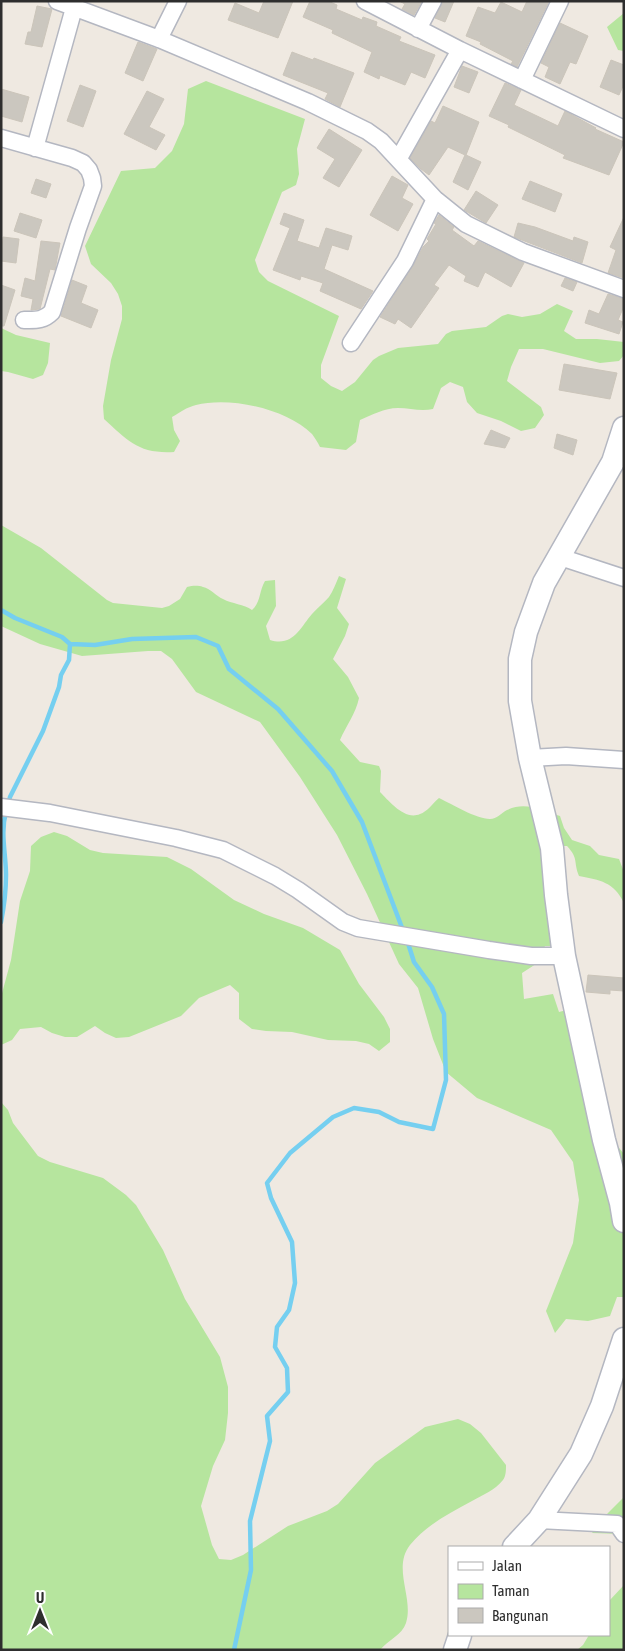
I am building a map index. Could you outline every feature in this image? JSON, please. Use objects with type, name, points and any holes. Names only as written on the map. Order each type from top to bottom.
[{"type":"main road","points":[[624,428],[619,464],[544,583],[526,632],[520,659],[520,701],[530,758],[552,848],[564,956],[604,1140],[624,1221]]},
{"type":"main road","points":[[515,1546],[539,1520],[581,1454],[602,1406],[624,1339]]},
{"type":"main road","points":[[455,1650],[460,1636]]},
{"type":"street","points":[[57,1],[159,40],[308,102],[367,131],[381,141],[435,199],[466,224],[523,252],[624,289]]},
{"type":"street","points":[[159,40],[178,1]]},
{"type":"street","points":[[365,1],[460,50],[624,129]]},
{"type":"street","points":[[418,29],[433,1]]},
{"type":"street","points":[[522,80],[560,1]]},
{"type":"street","points":[[35,148],[74,8]]},
{"type":"street","points":[[398,158],[460,50]]},
{"type":"street","points":[[1,138],[72,158],[83,163],[89,170],[93,186],[52,312],[46,318],[24,320]]},
{"type":"street","points":[[351,343],[405,261],[435,199]]},
{"type":"street","points":[[560,557],[624,578]]},
{"type":"street","points":[[530,758],[566,756],[624,760]]},
{"type":"street","points":[[1,807],[50,813],[176,838],[223,850],[275,876],[343,922],[358,928],[531,956],[564,956]]},
{"type":"street","points":[[539,1520],[617,1524],[624,1534]]},
{"type":"green space","points":[[624,13],[624,51],[618,50],[607,27]]},
{"type":"green space","points":[[206,81],[305,119],[297,149],[299,174],[296,185],[282,192],[255,260],[259,272],[268,281],[339,316],[321,365],[321,378],[331,386],[342,391],[355,382],[373,360],[398,348],[438,344],[446,334],[452,331],[486,327],[508,314],[522,317],[540,314],[557,304],[573,311],[564,331],[576,339],[624,342],[624,355],[619,361],[600,363],[543,349],[519,349],[507,381],[541,407],[544,415],[535,428],[521,431],[501,421],[477,413],[467,402],[463,387],[450,382],[441,388],[433,409],[393,408],[360,420],[356,442],[346,450],[320,447],[312,434],[301,425],[273,411],[225,402],[193,406],[172,417],[174,430],[180,441],[174,452],[152,451],[127,440],[104,419],[103,406],[111,360],[122,319],[122,306],[118,294],[111,283],[91,264],[85,246],[121,171],[155,168],[172,151],[184,124],[188,89]]},
{"type":"green space","points":[[1,328],[16,335],[50,343],[48,363],[43,375],[33,379],[1,371]]},
{"type":"green space","points":[[1,525],[41,548],[113,603],[162,608],[180,599],[187,587],[197,586],[211,590],[223,599],[252,610],[257,604],[265,581],[275,580],[276,606],[266,626],[270,640],[285,641],[295,635],[329,597],[339,576],[346,579],[337,608],[349,624],[333,659],[348,677],[359,698],[358,704],[340,740],[360,762],[379,766],[381,771],[380,792],[398,809],[409,815],[420,814],[439,798],[471,814],[490,819],[514,807],[534,807],[560,816],[564,828],[572,840],[590,846],[599,855],[619,859],[624,872],[624,903],[616,890],[606,883],[579,876],[571,850],[567,846],[558,846],[569,946],[545,946],[536,964],[522,973],[524,999],[553,994],[559,1012],[586,1005],[615,1143],[624,1154],[624,1297],[617,1297],[610,1316],[588,1321],[566,1319],[555,1333],[546,1311],[573,1243],[579,1200],[573,1162],[551,1130],[477,1098],[446,1072],[433,1039],[418,988],[399,964],[337,835],[300,777],[260,722],[196,692],[172,659],[161,651],[82,656],[40,644],[1,626]]},
{"type":"green space","points":[[54,832],[67,836],[90,850],[103,853],[167,857],[191,869],[234,900],[264,914],[303,928],[340,950],[359,984],[384,1017],[390,1029],[390,1042],[379,1051],[369,1044],[356,1041],[328,1040],[292,1032],[252,1029],[239,1019],[239,993],[230,985],[199,998],[181,1016],[129,1037],[116,1038],[95,1026],[77,1037],[65,1037],[41,1027],[20,1029],[12,1040],[1,1045],[1,997],[11,960],[20,901],[30,871],[31,846],[41,837]]},
{"type":"green space","points":[[1,1102],[8,1110],[13,1123],[38,1156],[50,1162],[103,1178],[136,1205],[163,1250],[185,1299],[220,1357],[228,1387],[225,1440],[213,1466],[201,1506],[212,1545],[219,1559],[231,1560],[243,1555],[288,1526],[327,1511],[338,1504],[375,1463],[425,1427],[458,1419],[470,1424],[481,1433],[506,1465],[506,1473],[500,1484],[439,1520],[423,1531],[410,1545],[403,1563],[408,1613],[406,1623],[401,1631],[380,1650],[1,1650]]},
{"type":"green space","points":[[624,1497],[624,1543],[622,1534],[592,1533],[606,1515]]},
{"type":"green space","points":[[624,1585],[624,1649],[577,1650],[588,1636],[610,1636],[610,1600]]},
{"type":"building","points":[[264,1],[293,1],[278,38],[228,20],[235,3],[259,13]]},
{"type":"building","points":[[310,1],[328,1],[337,5],[336,9],[362,20],[363,17],[377,22],[376,26],[401,37],[399,41],[435,55],[425,78],[411,72],[405,85],[380,75],[379,79],[364,72],[372,52],[332,33],[333,30],[303,17]]},
{"type":"building","points":[[399,1],[422,1],[414,15],[402,9],[405,4]]},
{"type":"building","points":[[443,1],[454,1],[445,22],[435,18]]},
{"type":"building","points":[[527,1],[549,1],[517,67],[511,64],[513,61],[480,44],[481,42],[466,36],[478,7],[495,13],[501,2],[522,12]]},
{"type":"building","points":[[37,6],[52,9],[42,47],[25,44],[28,32],[31,32]]},
{"type":"building","points":[[560,23],[588,36],[576,64],[570,62],[560,84],[545,77],[549,67],[541,63]]},
{"type":"building","points":[[138,42],[157,49],[143,81],[125,73]]},
{"type":"building","points":[[292,52],[354,73],[340,107],[325,99],[328,93],[283,75]]},
{"type":"building","points":[[611,60],[624,65],[624,84],[619,95],[600,87]]},
{"type":"building","points":[[462,66],[478,72],[469,93],[454,87]]},
{"type":"building","points":[[505,83],[521,90],[514,105],[558,126],[565,111],[595,129],[624,142],[609,175],[563,158],[565,155],[489,116]]},
{"type":"building","points":[[80,85],[96,91],[83,127],[67,121]]},
{"type":"building","points":[[1,89],[29,97],[22,122],[1,116]]},
{"type":"building","points":[[147,91],[164,99],[149,127],[165,135],[156,150],[124,134]]},
{"type":"building","points":[[443,106],[479,122],[466,155],[481,162],[468,190],[453,182],[465,155],[448,147],[429,175],[410,158],[431,121],[435,123]]},
{"type":"building","points":[[329,129],[362,150],[339,187],[323,178],[335,159],[317,148]]},
{"type":"building","points":[[392,176],[408,185],[402,198],[413,204],[398,231],[370,215]]},
{"type":"building","points":[[36,179],[51,184],[46,198],[31,193]]},
{"type":"building","points":[[530,181],[562,194],[555,212],[522,199]]},
{"type":"building","points":[[476,191],[498,205],[486,223],[464,210]]},
{"type":"building","points":[[20,213],[42,220],[36,238],[14,231]]},
{"type":"building","points":[[284,213],[304,220],[297,241],[319,248],[326,228],[352,236],[348,250],[332,245],[324,269],[373,291],[361,309],[320,291],[323,283],[301,276],[300,280],[273,270],[290,228],[280,224]]},
{"type":"building","points":[[439,215],[454,227],[452,230],[474,246],[478,241],[524,263],[511,287],[485,272],[478,287],[464,281],[466,276],[449,265],[434,285],[439,288],[411,328],[398,319],[395,324],[380,317],[423,247],[429,241],[427,239]]},
{"type":"building","points":[[624,217],[624,278],[608,273],[616,250],[610,247]]},
{"type":"building","points":[[518,223],[573,241],[574,237],[588,242],[582,263],[514,237]]},
{"type":"building","points":[[3,237],[19,239],[16,263],[1,261]]},
{"type":"building","points":[[41,241],[60,243],[55,270],[50,269],[40,309],[31,310],[33,299],[21,296],[25,278],[35,281]]},
{"type":"building","points":[[565,278],[577,282],[573,291],[561,286]]},
{"type":"building","points":[[72,280],[87,286],[81,303],[98,310],[91,328],[61,316]]},
{"type":"building","points":[[1,285],[15,290],[4,326],[1,326]]},
{"type":"building","points":[[608,294],[624,299],[624,306],[618,320],[623,322],[619,334],[585,323],[589,310],[599,314]]},
{"type":"building","points":[[564,364],[617,373],[610,399],[559,390]]},
{"type":"building","points":[[491,430],[510,438],[505,448],[484,444]]},
{"type":"building","points":[[557,434],[577,440],[573,455],[554,448]]},
{"type":"building","points":[[588,975],[624,978],[624,991],[610,990],[610,994],[586,992]]},
{"type":"waterway","points":[[1,610],[15,618],[62,637],[70,644],[95,645],[132,639],[196,637],[218,646],[229,669],[278,709],[332,771],[362,822],[404,933]]},
{"type":"waterway","points":[[8,805],[10,797],[43,731],[59,687],[61,675],[69,660],[70,644]]},
{"type":"waterway","points":[[1,922],[6,887],[3,836],[6,812]]},
{"type":"waterway","points":[[234,1650],[251,1570],[250,1521],[270,1441],[267,1416],[288,1392],[287,1368],[275,1347],[277,1327],[289,1310],[295,1283],[292,1242],[271,1198],[267,1183],[290,1153],[333,1117],[354,1108],[379,1112],[399,1122],[433,1129],[446,1080],[444,1014],[432,987],[414,962],[407,940]]}]
